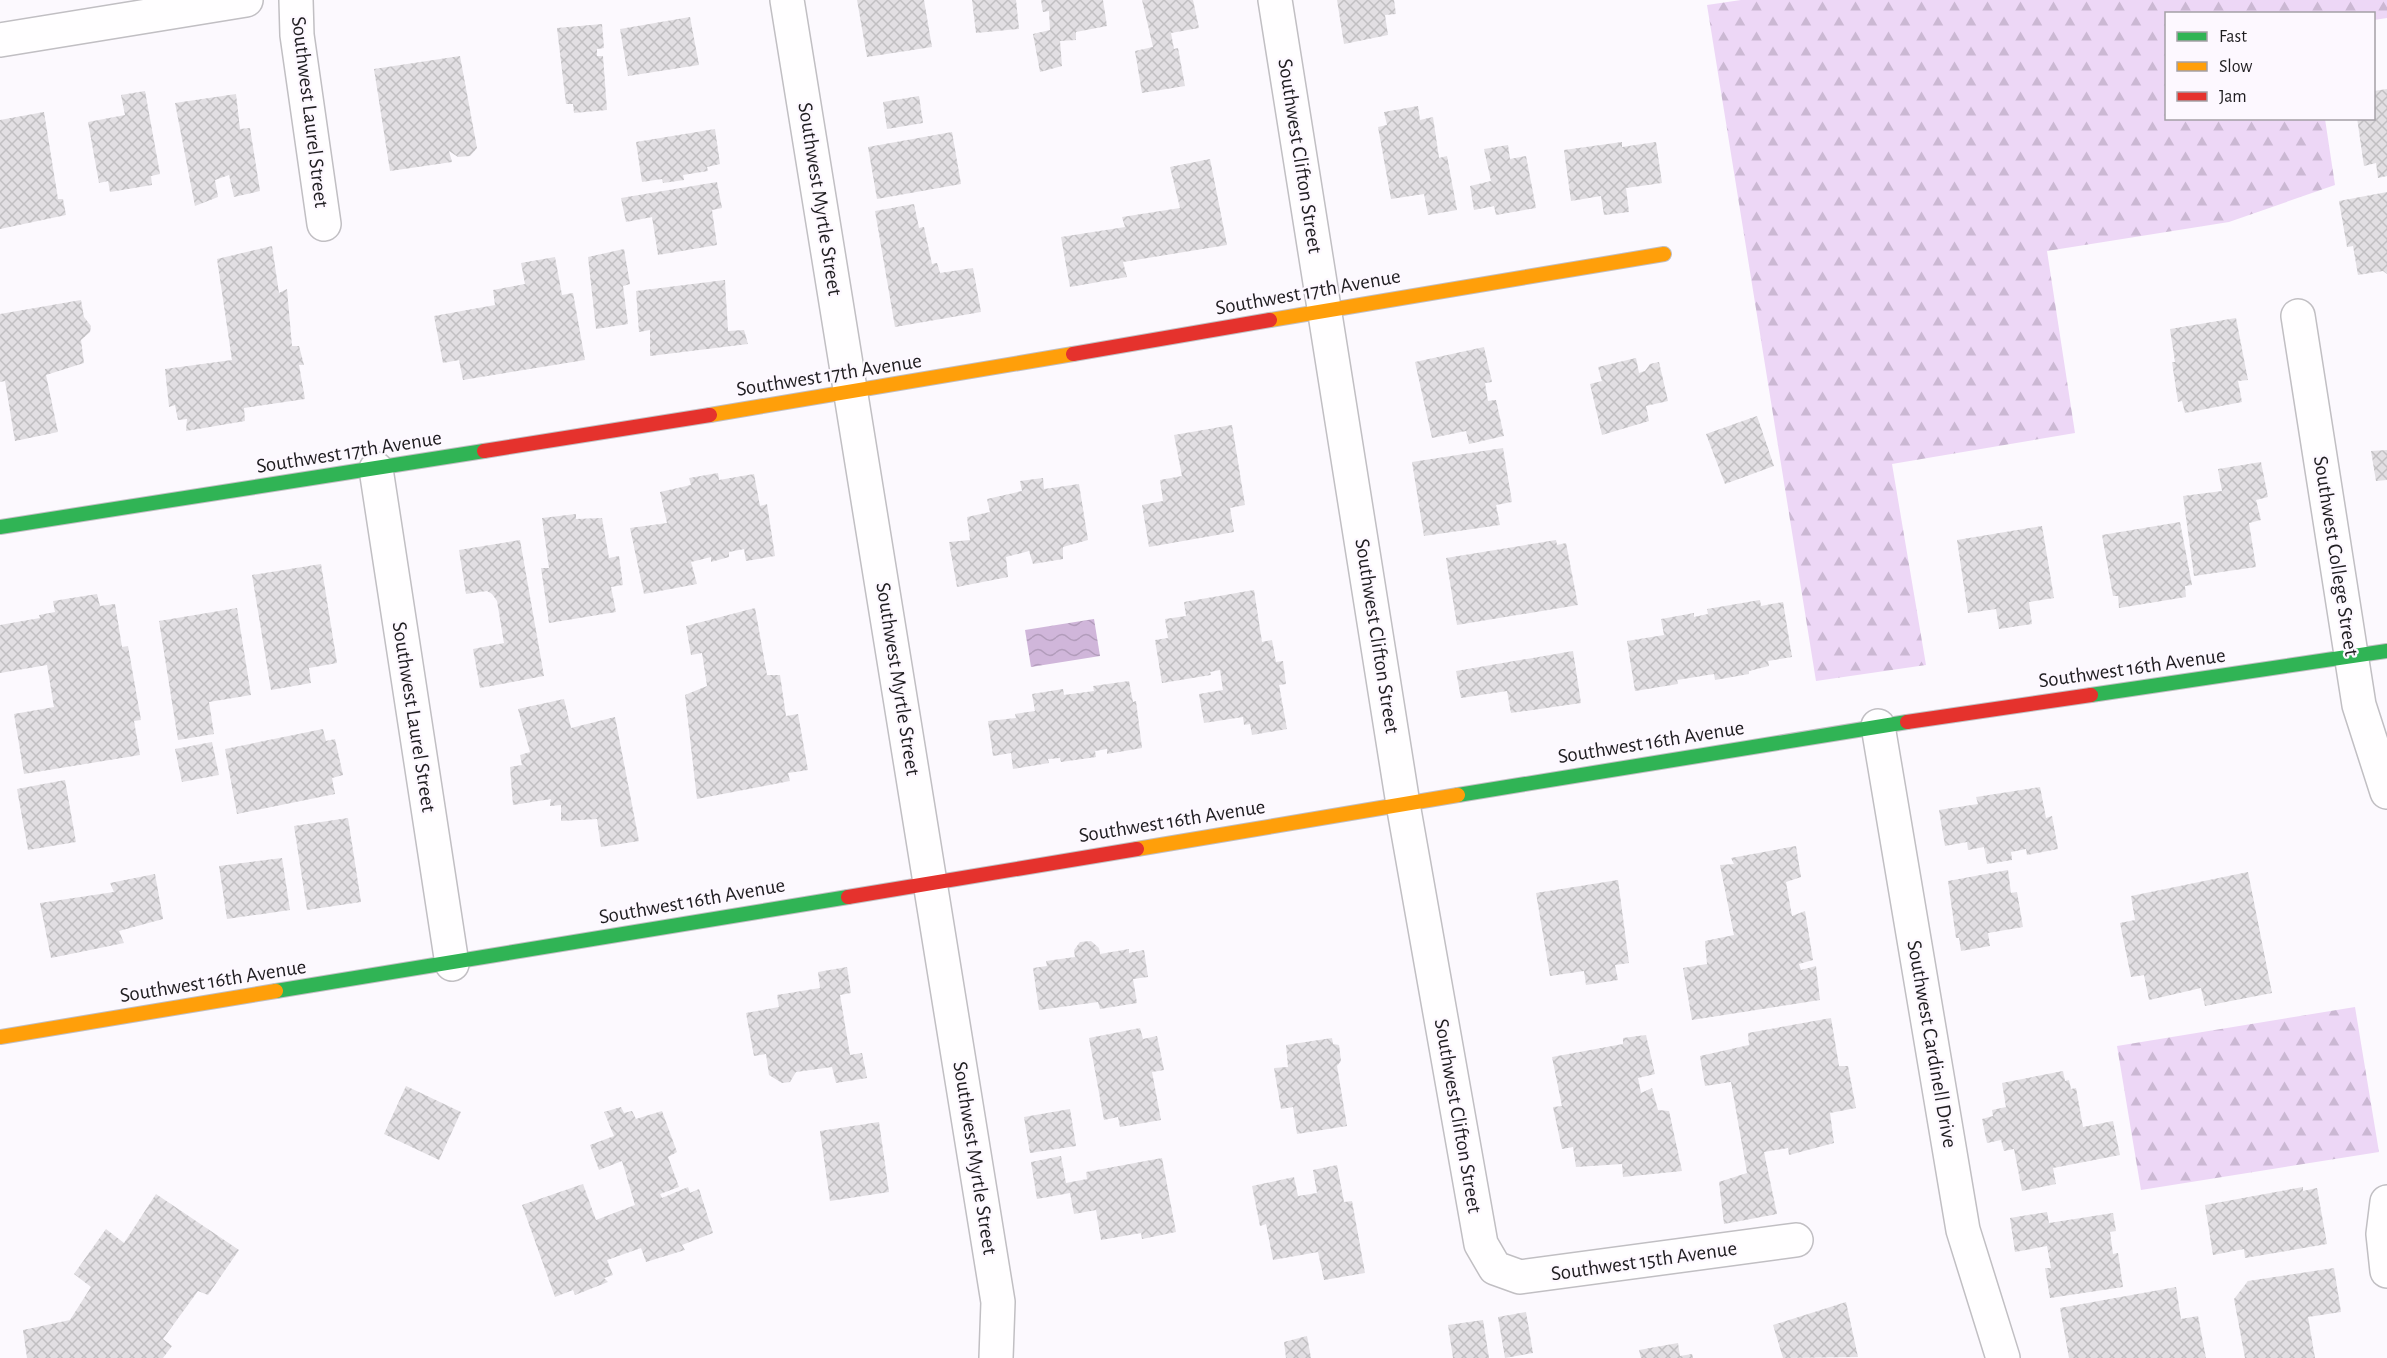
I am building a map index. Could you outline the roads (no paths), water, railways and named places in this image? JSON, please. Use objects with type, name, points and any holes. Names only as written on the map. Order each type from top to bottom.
[{"type":"street","points":[[0,40],[246,0]]},
{"type":"street","name":"Southwest Laurel Street","points":[[296,0],[297,35],[324,224]]},
{"type":"street","name":"Southwest Myrtle Street","points":[[787,0],[998,1302],[996,1358]]},
{"type":"street","name":"Southwest Clifton Street","points":[[1275,0],[1403,804],[1481,1244],[1495,1268]]},
{"type":"street","name":"Southwest 17th Avenue","points":[[0,527],[852,393],[1325,310],[1664,254]]},
{"type":"street","name":"Southwest College Street","points":[[2298,316],[2359,705],[2387,792]]},
{"type":"street","name":"Southwest Laurel Street","points":[[376,469],[452,964]]},
{"type":"street","name":"Southwest 16th Avenue","points":[[0,1037],[452,964],[930,882],[1878,726],[2387,651]]},
{"type":"street","name":"Southwest Cardinell Drive","points":[[1878,726],[1963,1230],[2003,1358]]},
{"type":"street","points":[[2387,1202],[2383,1234],[2387,1271]]},
{"type":"street","name":"Southwest 15th Avenue","points":[[1495,1268],[1520,1277],[1796,1240]]},
{"type":"water","points":[[1094,619],[1100,656],[1031,667],[1025,630]]}]
